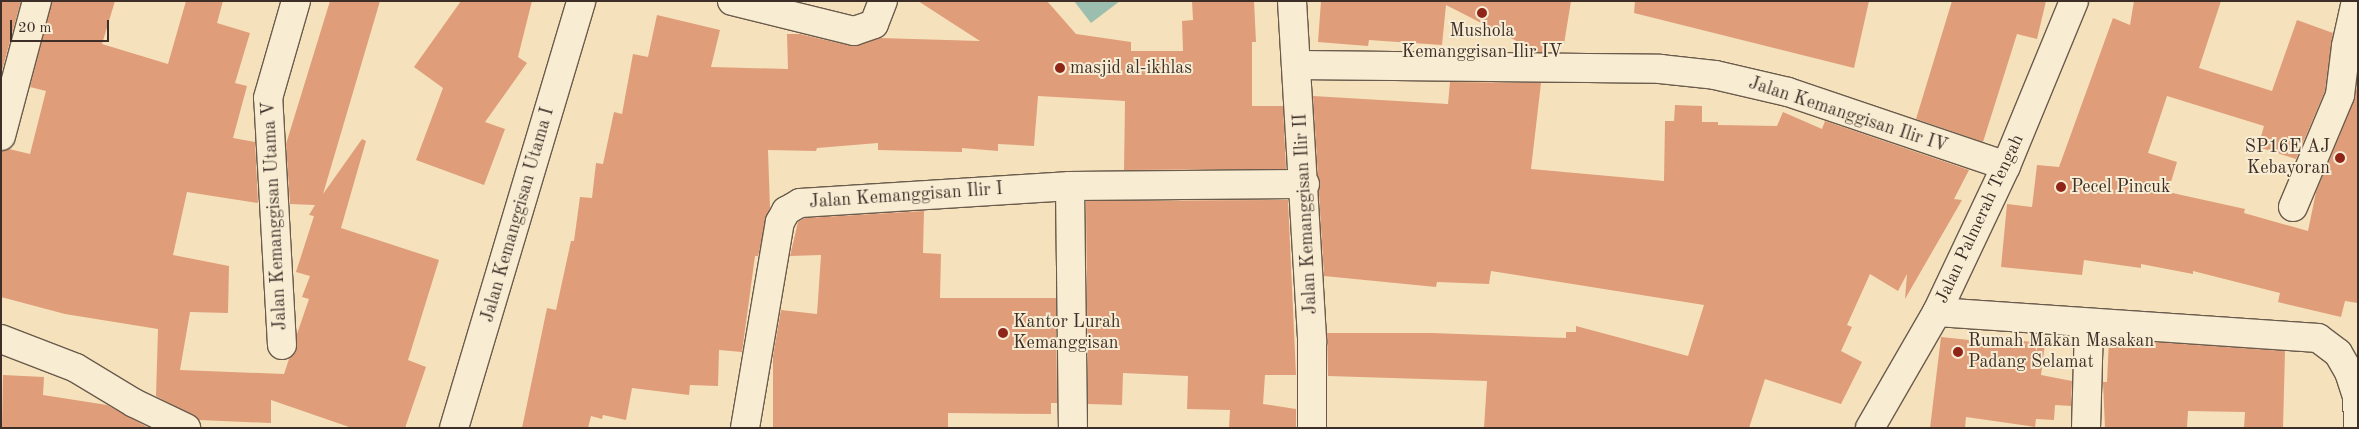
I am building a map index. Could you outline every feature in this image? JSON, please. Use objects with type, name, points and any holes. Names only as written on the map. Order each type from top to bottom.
[{"type":"street","points":[[1,136],[37,1]]},
{"type":"street","name":"Jalan Kemanggisan Utama V","points":[[282,345],[268,98],[296,1]]},
{"type":"street","name":"Jalan Kemanggisan Utama I","points":[[454,428],[581,1]]},
{"type":"street","points":[[732,1],[854,31],[874,24],[883,1]]},
{"type":"street","name":"Jalan Kemanggisan Ilir II","points":[[1292,1],[1305,184],[1312,342],[1312,428]]},
{"type":"street","name":"Jalan Palmerah Tengah","points":[[1870,428],[1937,312],[2006,166],[2074,1]]},
{"type":"street","points":[[2293,207],[2340,95],[2346,46],[2356,1]]},
{"type":"street","name":"Jalan Kemanggisan Ilir IV","points":[[1297,65],[1660,69],[1715,75],[1788,92],[2006,166]]},
{"type":"street","points":[[1073,428],[1070,186],[1305,184]]},
{"type":"street","name":"Jalan Kemanggisan Ilir I","points":[[746,428],[772,263],[786,211],[800,203],[816,201],[1070,186]]},
{"type":"street","points":[[1937,312],[2089,324],[2318,338],[2338,353],[2349,372],[2358,396],[2358,428]]},
{"type":"street","points":[[2086,428],[2089,324]]},
{"type":"street","points":[[1,339],[76,368],[134,403],[186,428]]},
{"type":"shaded area","points":[[1074,1],[1120,1],[1091,23]]},
{"type":"building","points":[[1,1],[21,1],[1,74]]},
{"type":"building","points":[[52,1],[115,1],[102,44],[168,64],[186,1],[223,1],[217,23],[250,33],[235,83],[247,86],[233,138],[255,142],[258,203],[187,192],[173,255],[229,266],[228,313],[190,312],[180,370],[284,374],[289,359],[296,352],[297,334],[309,299],[302,297],[310,276],[296,272],[314,216],[309,215],[315,205],[290,204],[286,144],[330,1],[380,1],[323,194],[362,139],[366,141],[341,228],[439,260],[408,360],[426,367],[405,428],[352,428],[271,400],[271,423],[199,420],[156,396],[158,329],[65,314],[1,297],[1,151],[9,149],[30,154],[46,91],[30,87]]},
{"type":"building","points":[[461,1],[532,1],[518,57],[527,63],[485,122],[505,129],[484,185],[416,160],[443,88],[414,67]]},
{"type":"building","points":[[918,1],[1047,1],[1076,34],[1131,42],[1131,51],[1183,51],[1182,21],[1193,20],[1192,1],[1254,1],[1256,42],[1252,42],[1252,106],[1283,106],[1286,169],[1124,170],[1125,101],[1038,96],[1034,146],[998,144],[998,151],[962,148],[962,152],[878,150],[878,143],[817,148],[816,151],[768,150],[770,208],[758,256],[755,256],[742,352],[719,350],[718,386],[690,385],[689,395],[632,388],[626,420],[603,415],[602,419],[591,416],[588,428],[522,428],[547,308],[556,310],[571,241],[574,241],[580,197],[592,198],[596,163],[603,164],[614,112],[622,114],[633,54],[648,57],[657,15],[720,30],[711,67],[788,69],[787,34],[800,34],[851,46],[880,38],[980,41]]},
{"type":"building","points":[[1321,1],[1571,1],[1564,44],[1545,41],[1544,52],[1538,52],[1446,5],[1442,45],[1369,40],[1368,46],[1318,42]]},
{"type":"building","points":[[1635,1],[1869,1],[1854,68],[1634,13]]},
{"type":"building","points":[[1952,1],[2046,1],[2037,39],[2017,34],[1983,142],[1916,119]]},
{"type":"building","points":[[2134,1],[2221,1],[2199,68],[2272,91],[2297,20],[2333,33],[2325,91],[2296,159],[2258,147],[2264,126],[2167,96],[2148,153],[2177,162],[2168,192],[2245,209],[2244,213],[2308,231],[2316,192],[2354,101],[2358,79],[2358,303],[2345,301],[2341,317],[2278,302],[2280,293],[2193,271],[2193,274],[2141,264],[2141,268],[2084,260],[2082,275],[2001,267],[2007,204],[2032,207],[2037,165],[2059,167],[2113,18],[2130,25]]},
{"type":"building","points":[[1450,82],[1541,83],[1531,169],[1664,181],[1665,121],[1674,121],[1675,105],[1702,106],[1702,122],[1718,122],[1718,125],[1777,126],[1783,112],[1822,129],[1825,121],[1969,170],[1954,199],[1962,200],[1905,299],[1907,274],[1898,291],[1870,274],[1847,325],[1852,327],[1841,351],[1862,362],[1841,404],[1765,379],[1749,428],[1484,428],[1487,381],[1328,376],[1327,333],[1432,333],[1566,338],[1566,332],[1576,332],[1576,326],[1688,356],[1704,305],[1491,271],[1489,284],[1437,282],[1436,287],[1324,276],[1313,96],[1448,104]]},
{"type":"building","points":[[1288,200],[1296,375],[1265,375],[1263,404],[1296,409],[1296,428],[1229,428],[1230,410],[1187,409],[1188,376],[1123,373],[1122,405],[1088,404],[1086,201]]},
{"type":"building","points":[[924,211],[923,253],[941,254],[940,298],[1056,298],[1057,403],[1051,403],[1051,414],[948,413],[948,428],[773,428],[773,356],[781,310],[817,314],[821,255],[790,256],[798,222],[805,218]]},
{"type":"building","points":[[1989,336],[2045,344],[2041,375],[2072,381],[2071,406],[2055,405],[2054,420],[2036,419],[2035,427],[1966,417],[1965,428],[1930,428],[1941,337],[1988,342]]},
{"type":"building","points":[[2109,339],[2285,351],[2283,428],[2244,428],[2245,412],[2188,411],[2187,428],[2105,428],[2103,382],[2107,382]]},
{"type":"building","points":[[3,375],[44,377],[43,395],[107,405],[149,428],[2,428]]},
{"type":"place","name":"Mushola Kemanggisan Ilir IV","points":[[1482,13]]},
{"type":"place","name":"masjid al-ikhlas","points":[[1060,68]]},
{"type":"place","name":"SP16E AJ Kebayoran","points":[[2340,158]]},
{"type":"place","name":"Pecel Pincuk","points":[[2061,187]]},
{"type":"place","name":"Kantor Lurah Kemanggisan","points":[[1003,333]]},
{"type":"place","name":"Rumah Makan Masakan Padang Selamat","points":[[1958,352]]}]
